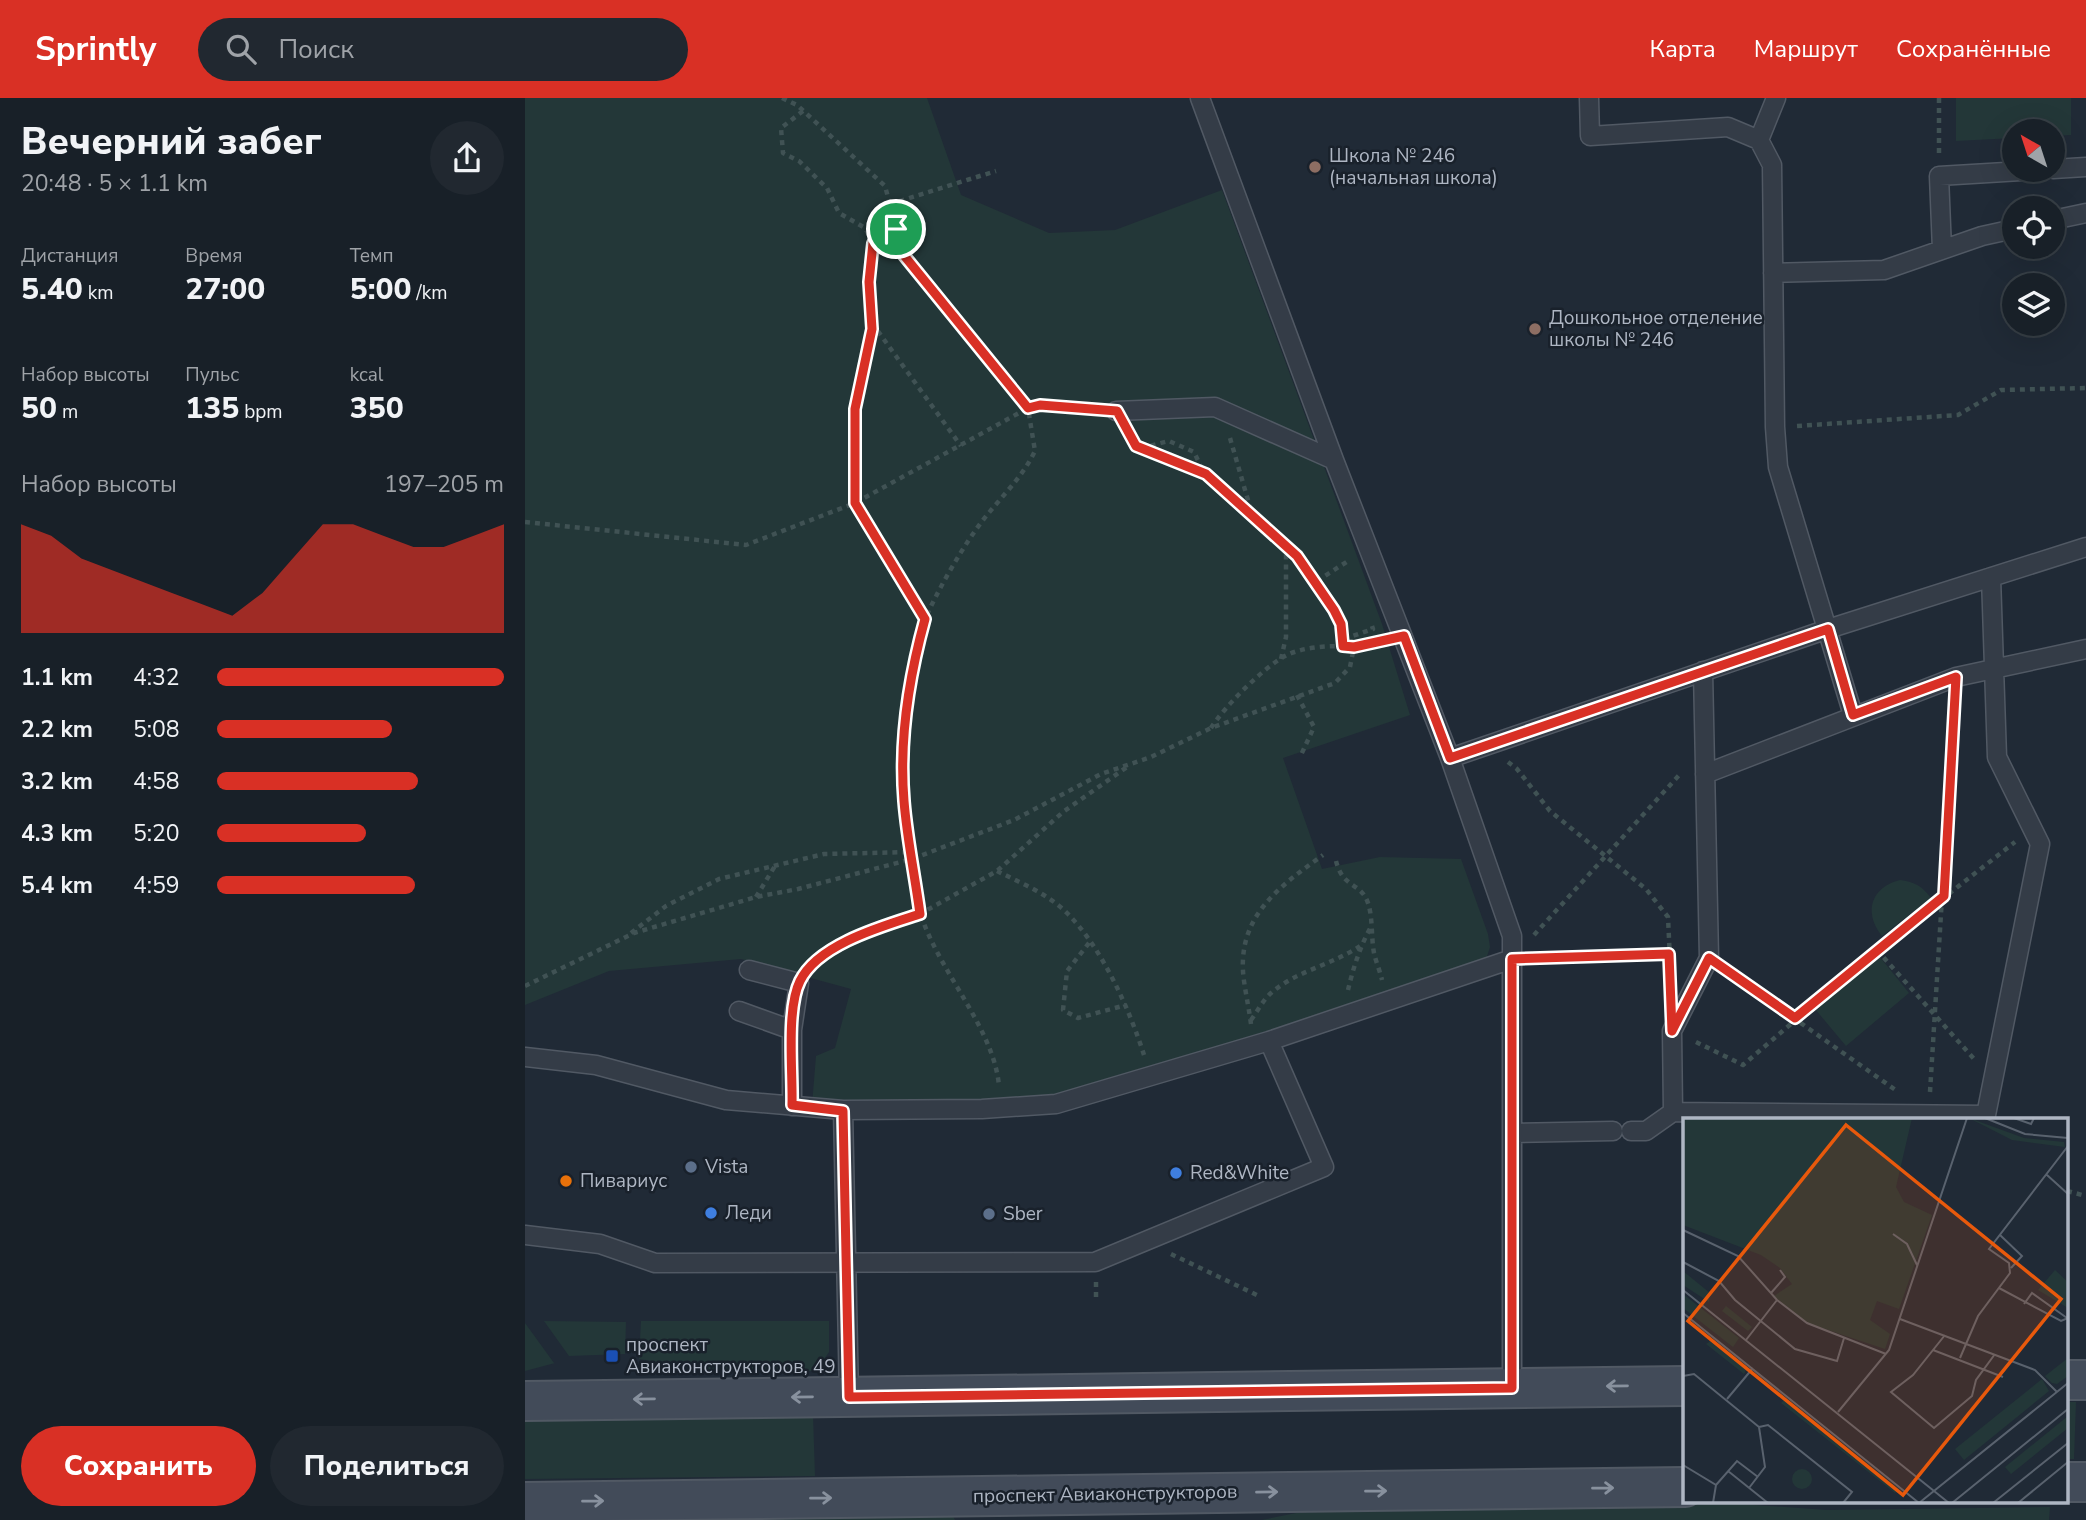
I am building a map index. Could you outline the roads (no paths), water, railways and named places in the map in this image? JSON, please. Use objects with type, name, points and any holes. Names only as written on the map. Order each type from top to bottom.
[{"type":"street","points":[[525,1401],[1683,1385]]},
{"type":"street","name":"проспект Авиаконструкторов","points":[[525,1502],[677,1510],[975,1508],[1683,1487]]},
{"type":"lane","points":[[1201,98],[1334,460],[1450,758],[1512,936],[1512,1388]]},
{"type":"lane","points":[[1589,98],[1590,136],[1728,127],[1759,140],[1772,165],[1775,427],[1778,467],[1853,715]]},
{"type":"lane","points":[[1759,140],[1776,98]]},
{"type":"lane","points":[[2065,168],[2086,167]]},
{"type":"lane","points":[[1941,250],[1939,176],[2002,172]]},
{"type":"lane","points":[[2065,217],[2086,213]]},
{"type":"lane","points":[[1773,273],[1884,270],[2002,232]]},
{"type":"lane","points":[[1117,411],[1215,407],[1334,460]]},
{"type":"lane","points":[[1450,758],[1828,629],[2086,547]]},
{"type":"lane","points":[[1512,1133],[1646,1131],[1673,1112],[1986,1115],[2040,844],[1997,757],[1991,577]]},
{"type":"lane","points":[[1705,775],[1956,677],[2086,649]]},
{"type":"lane","points":[[1673,1112],[1672,1031],[1709,958],[1703,671]]},
{"type":"lane","points":[[525,1057],[596,1065],[726,1100],[843,1111],[1056,1104],[1262,1043],[1512,959]]},
{"type":"lane","points":[[749,970],[799,983],[792,1030],[792,1105]]},
{"type":"lane","points":[[739,1012],[792,1030]]},
{"type":"lane","points":[[525,1235],[600,1244],[655,1263],[1095,1262],[1142,1240],[1324,1167],[1262,1043]]},
{"type":"lane","points":[[843,1111],[849,1397]]},
{"type":"place","name":"Школа № 246 (начальная школа)","points":[[1315,167]]},
{"type":"place","name":"Дошкольное отделение школы № 246","points":[[1535,329]]},
{"type":"place","name":"Vista","points":[[691,1167]]},
{"type":"place","name":"Red&White","points":[[1176,1173]]},
{"type":"place","name":"Пивариус","points":[[566,1181]]},
{"type":"place","name":"Леди","points":[[711,1213]]},
{"type":"place","name":"Sber","points":[[989,1214]]},
{"type":"place","name":"проспект Авиаконструкторов, 49","points":[[612,1356]]}]
